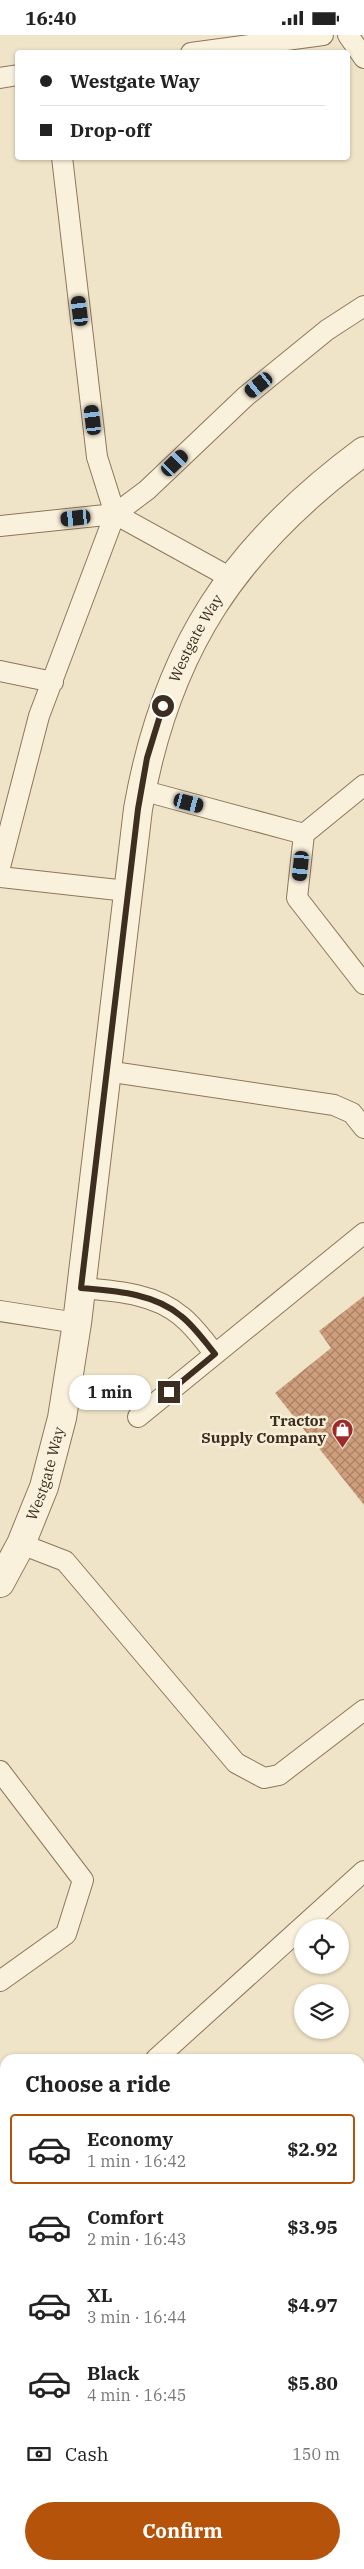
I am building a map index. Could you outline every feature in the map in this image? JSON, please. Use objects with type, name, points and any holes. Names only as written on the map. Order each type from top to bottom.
[{"type":"street","name":"Westgate Way","points":[[0,1583],[22,1543],[44,1487],[62,1419],[77,1323],[127,891],[141,790],[147,758],[163,706],[182,659],[205,616],[231,578],[264,538],[301,502],[364,451]]},
{"type":"lane","points":[[213,50],[323,35]]},
{"type":"lane","points":[[348,35],[364,58]]},
{"type":"lane","points":[[0,78],[15,76]]},
{"type":"lane","points":[[0,867],[39,716],[115,514],[97,457],[62,160]]},
{"type":"lane","points":[[0,526],[115,514],[147,490],[246,396],[327,330],[364,306]]},
{"type":"lane","points":[[115,514],[231,578]]},
{"type":"lane","points":[[0,671],[53,681]]},
{"type":"lane","points":[[364,785],[304,834],[297,898],[364,984]]},
{"type":"lane","points":[[141,790],[304,834]]},
{"type":"lane","points":[[0,877],[127,891]]},
{"type":"lane","points":[[106,1071],[334,1105],[352,1113],[364,1128]]},
{"type":"lane","points":[[138,1417],[364,1233]]},
{"type":"lane","points":[[81,1288],[120,1291],[152,1300],[181,1315],[215,1354]]},
{"type":"lane","points":[[0,1311],[77,1323]]},
{"type":"lane","points":[[22,1543],[64,1561],[236,1763],[264,1777],[279,1775],[364,1710]]},
{"type":"lane","points":[[0,1771],[83,1880],[66,1934],[0,1981]]},
{"type":"lane","points":[[162,2054],[364,1871]]},
{"type":"building","name":"Tractor Supply Company","points":[[364,1296],[364,1505],[275,1393],[331,1348],[319,1331]]},
{"type":"place","name":"Tractor Supply Company","points":[[342,1449]]},
{"type":"route","points":[[163,706],[147,758],[138,809],[81,1288],[120,1291],[152,1300],[181,1315],[215,1354],[169,1392]]}]
